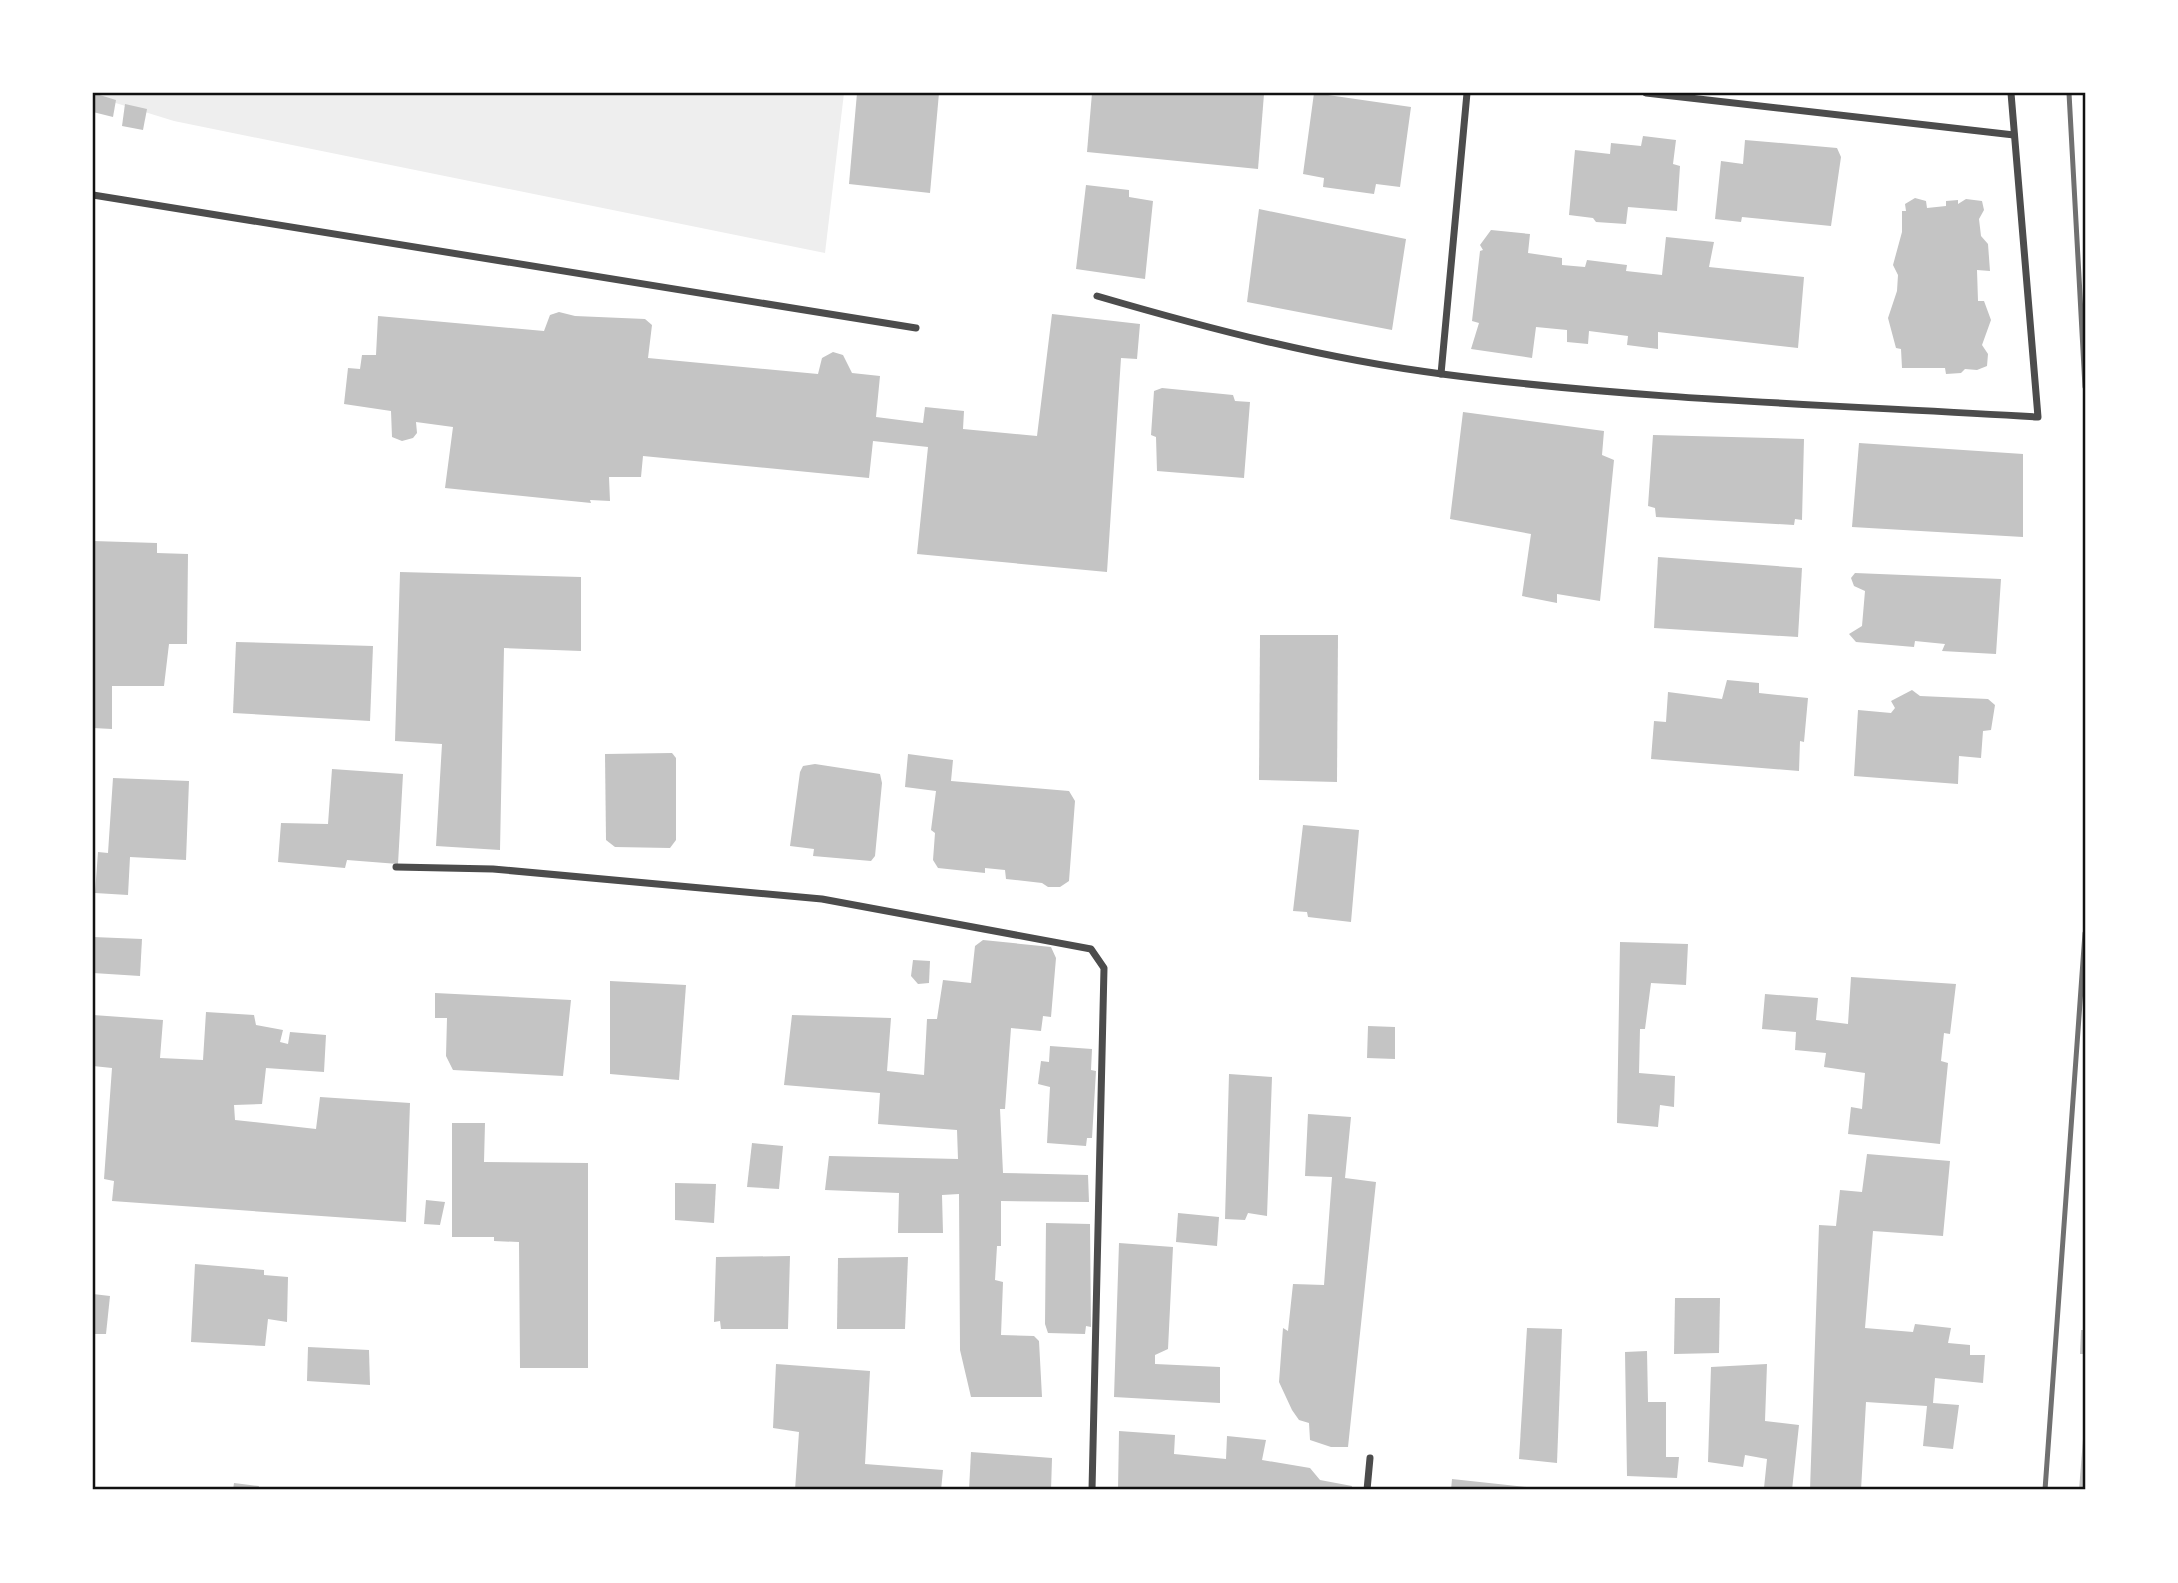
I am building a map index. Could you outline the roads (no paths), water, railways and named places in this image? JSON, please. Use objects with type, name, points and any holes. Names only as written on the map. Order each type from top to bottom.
[{"type":"street","points":[[1441,374],[1467,93]]},
{"type":"street","points":[[1646,93],[2014,135]]},
{"type":"street","points":[[1097,296],[1233,335],[1441,374],[1650,393],[2038,417],[2011,93]]},
{"type":"street","points":[[93,195],[916,328]]},
{"type":"street","points":[[396,867],[493,869],[822,899],[1091,949],[1104,968],[1092,1490]]},
{"type":"street","points":[[1367,1490],[1370,1458]]},
{"type":"railway","points":[[2069,93],[2085,387]]},
{"type":"railway","points":[[2045,1490],[2085,933]]}]
